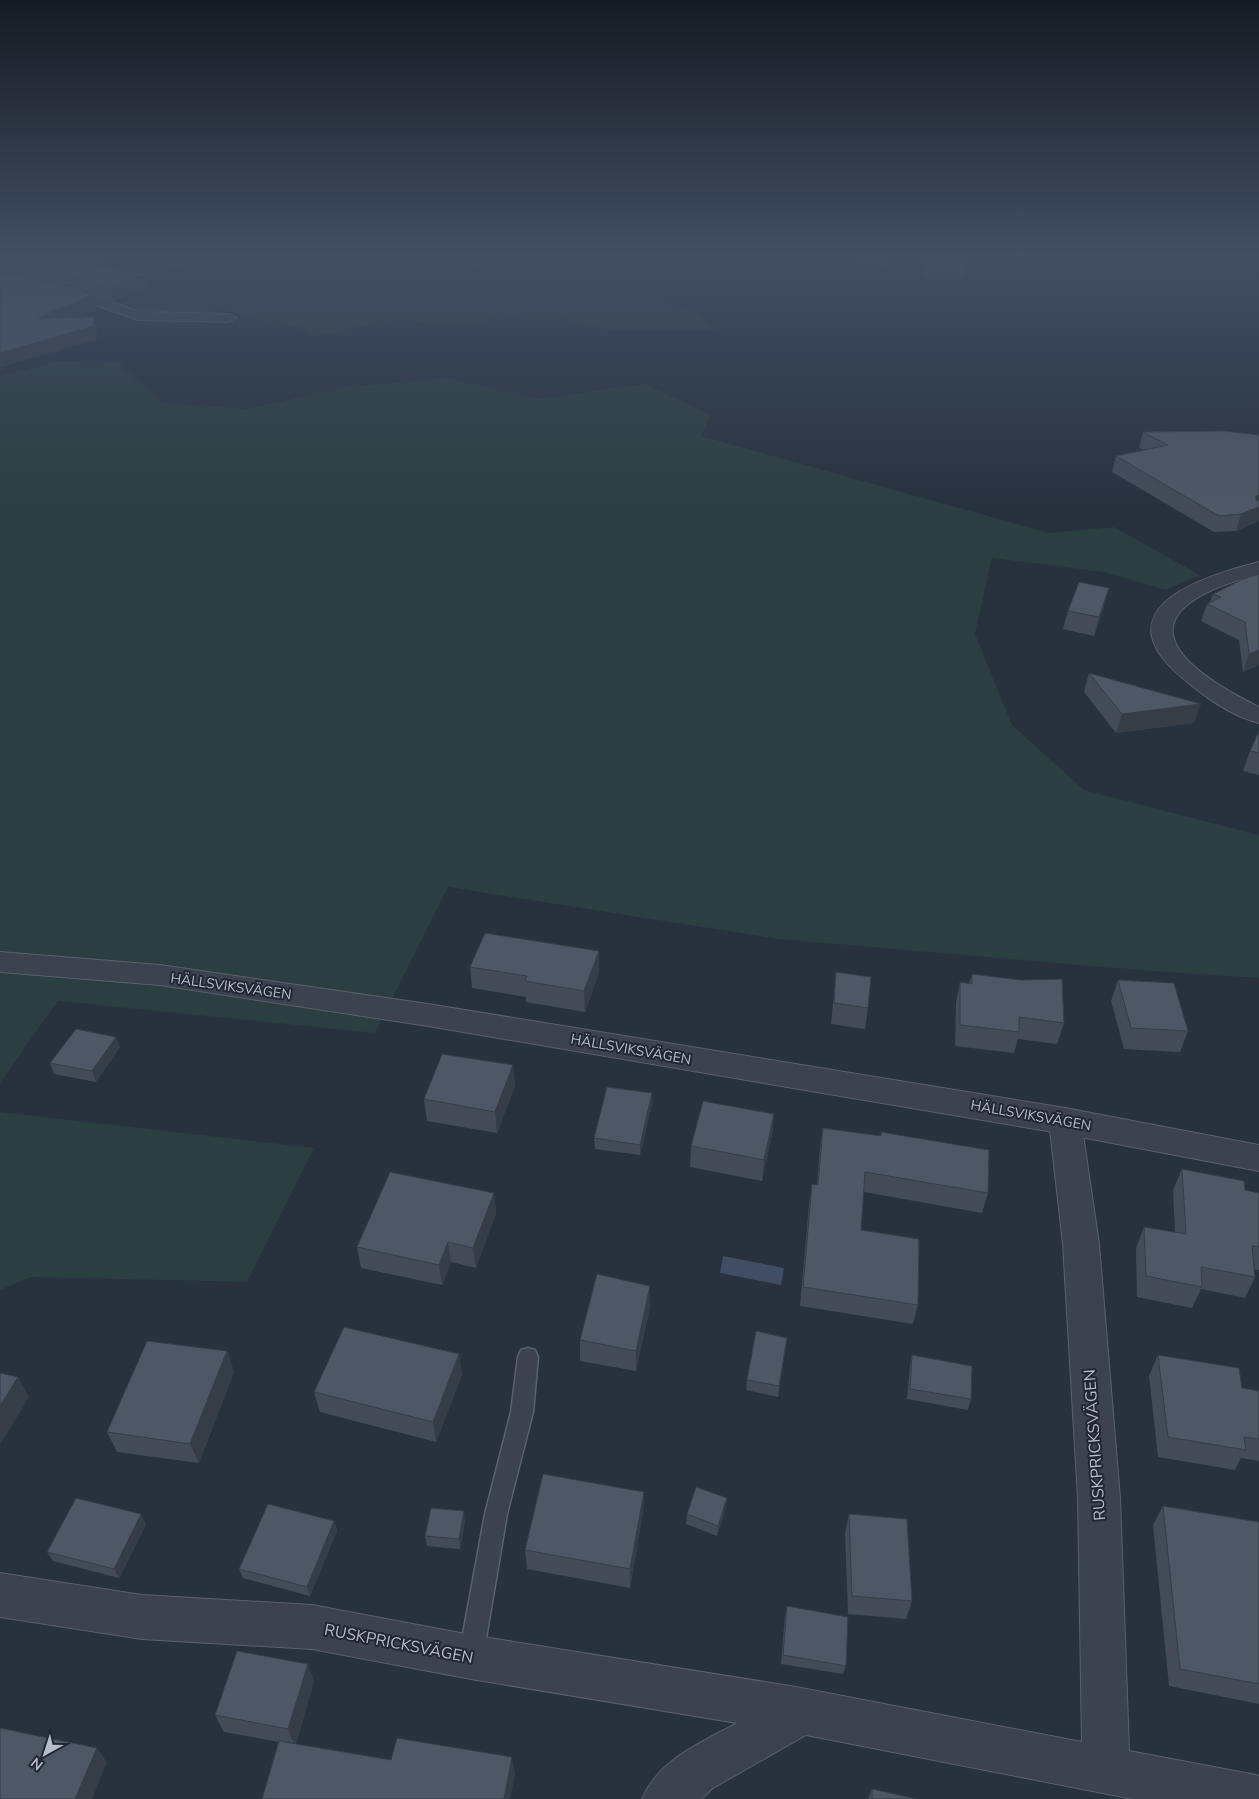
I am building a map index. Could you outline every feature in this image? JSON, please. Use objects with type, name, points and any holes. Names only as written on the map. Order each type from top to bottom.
[{"type":"street","points":[[1259,568],[1219,580],[1183,596],[1168,610],[1162,623],[1160,638],[1179,664],[1206,687],[1223,699],[1259,716]]},
{"type":"street","name":"HÄLLSVIKSVÄGEN","points":[[0,962],[160,975],[428,1015],[1065,1121],[1259,1158]]},
{"type":"street","name":"RUSKPRICKSVÄGEN","points":[[1065,1121],[1081,1244],[1099,1498],[1106,1770]]},
{"type":"street","name":"RUSKPRICKSVÄGEN","points":[[0,1594],[142,1617],[312,1627],[471,1658],[796,1710],[1256,1799]]},
{"type":"street","points":[[666,1799],[696,1771],[788,1721],[796,1710]]},
{"type":"lane","points":[[471,1658],[496,1514],[522,1412],[528,1357]]},
{"type":"shaded area","points":[[59,361],[119,363],[161,403],[248,409],[345,387],[447,378],[539,399],[644,384],[711,415],[701,436],[1049,533],[1114,527],[1200,575],[1166,590],[1103,572],[992,558],[975,634],[1012,725],[1084,790],[1259,835],[1259,978],[1137,970],[778,939],[448,887],[375,1033],[58,1001],[0,1083],[0,376]]},
{"type":"shaded area","points":[[0,1112],[314,1148],[247,1282],[31,1277],[0,1290]]},
{"type":"water","points":[[723,1256],[784,1268],[781,1285],[720,1273]]},
{"type":"building","points":[[0,341],[42,341],[0,353]]},
{"type":"building","points":[[1224,431],[1259,435],[1259,495],[1256,496],[1256,500],[1259,501],[1259,507],[1241,514],[1219,516],[1116,456],[1168,445],[1143,432]]},
{"type":"building","points":[[1259,574],[1259,650],[1249,654],[1245,622],[1207,604],[1221,597],[1213,594],[1243,579]]},
{"type":"building","points":[[1079,582],[1109,588],[1099,617],[1068,611]]},
{"type":"building","points":[[1089,673],[1201,704],[1122,714]]},
{"type":"building","points":[[1259,731],[1259,753],[1250,751]]},
{"type":"building","points":[[485,933],[599,951],[584,991],[525,981],[527,976],[470,967]]},
{"type":"building","points":[[836,972],[871,977],[868,1008],[834,1003]]},
{"type":"building","points":[[972,974],[1021,980],[1062,979],[1064,1023],[1019,1017],[1019,1032],[960,1025],[960,982],[972,984]]},
{"type":"building","points":[[1118,980],[1174,983],[1188,1031],[1131,1028]]},
{"type":"building","points":[[76,1029],[116,1037],[92,1071],[50,1063]]},
{"type":"building","points":[[442,1054],[513,1065],[495,1112],[424,1099]]},
{"type":"building","points":[[607,1087],[652,1093],[640,1145],[594,1138]]},
{"type":"building","points":[[703,1101],[774,1114],[764,1160],[691,1146]]},
{"type":"building","points":[[823,1128],[881,1136],[881,1132],[989,1150],[988,1193],[865,1172],[861,1230],[919,1239],[918,1305],[803,1287],[812,1184],[818,1185]]},
{"type":"building","points":[[1182,1169],[1244,1181],[1245,1190],[1259,1193],[1259,1247],[1252,1246],[1255,1277],[1201,1267],[1202,1287],[1146,1276],[1144,1227],[1186,1234]]},
{"type":"building","points":[[390,1172],[494,1193],[473,1248],[448,1242],[439,1265],[357,1247]]},
{"type":"building","points":[[597,1274],[650,1286],[636,1351],[580,1340]]},
{"type":"building","points":[[344,1327],[459,1354],[433,1422],[314,1392]]},
{"type":"building","points":[[756,1331],[787,1338],[779,1386],[747,1380]]},
{"type":"building","points":[[147,1341],[227,1351],[190,1444],[107,1432]]},
{"type":"building","points":[[912,1355],[972,1366],[971,1399],[910,1389]]},
{"type":"building","points":[[1158,1355],[1239,1368],[1242,1388],[1259,1391],[1259,1439],[1244,1437],[1246,1450],[1168,1437]]},
{"type":"building","points":[[0,1373],[18,1377],[0,1406]]},
{"type":"building","points":[[543,1474],[644,1492],[630,1569],[525,1550]]},
{"type":"building","points":[[696,1487],[727,1498],[718,1526],[687,1514]]},
{"type":"building","points":[[76,1498],[141,1514],[114,1569],[47,1552]]},
{"type":"building","points":[[268,1504],[334,1521],[307,1587],[239,1569]]},
{"type":"building","points":[[1163,1506],[1259,1522],[1259,1684],[1180,1669]]},
{"type":"building","points":[[431,1508],[464,1511],[459,1539],[425,1536]]},
{"type":"building","points":[[849,1514],[907,1519],[912,1601],[852,1596]]},
{"type":"building","points":[[787,1606],[848,1617],[846,1666],[783,1655]]},
{"type":"building","points":[[237,1651],[308,1664],[288,1729],[215,1715]]},
{"type":"building","points":[[0,1728],[97,1748],[75,1799],[0,1799]]},
{"type":"building","points":[[397,1738],[512,1757],[504,1799],[262,1799],[279,1741],[391,1760]]},
{"type":"building","points":[[872,1789],[917,1799],[872,1799]]}]
